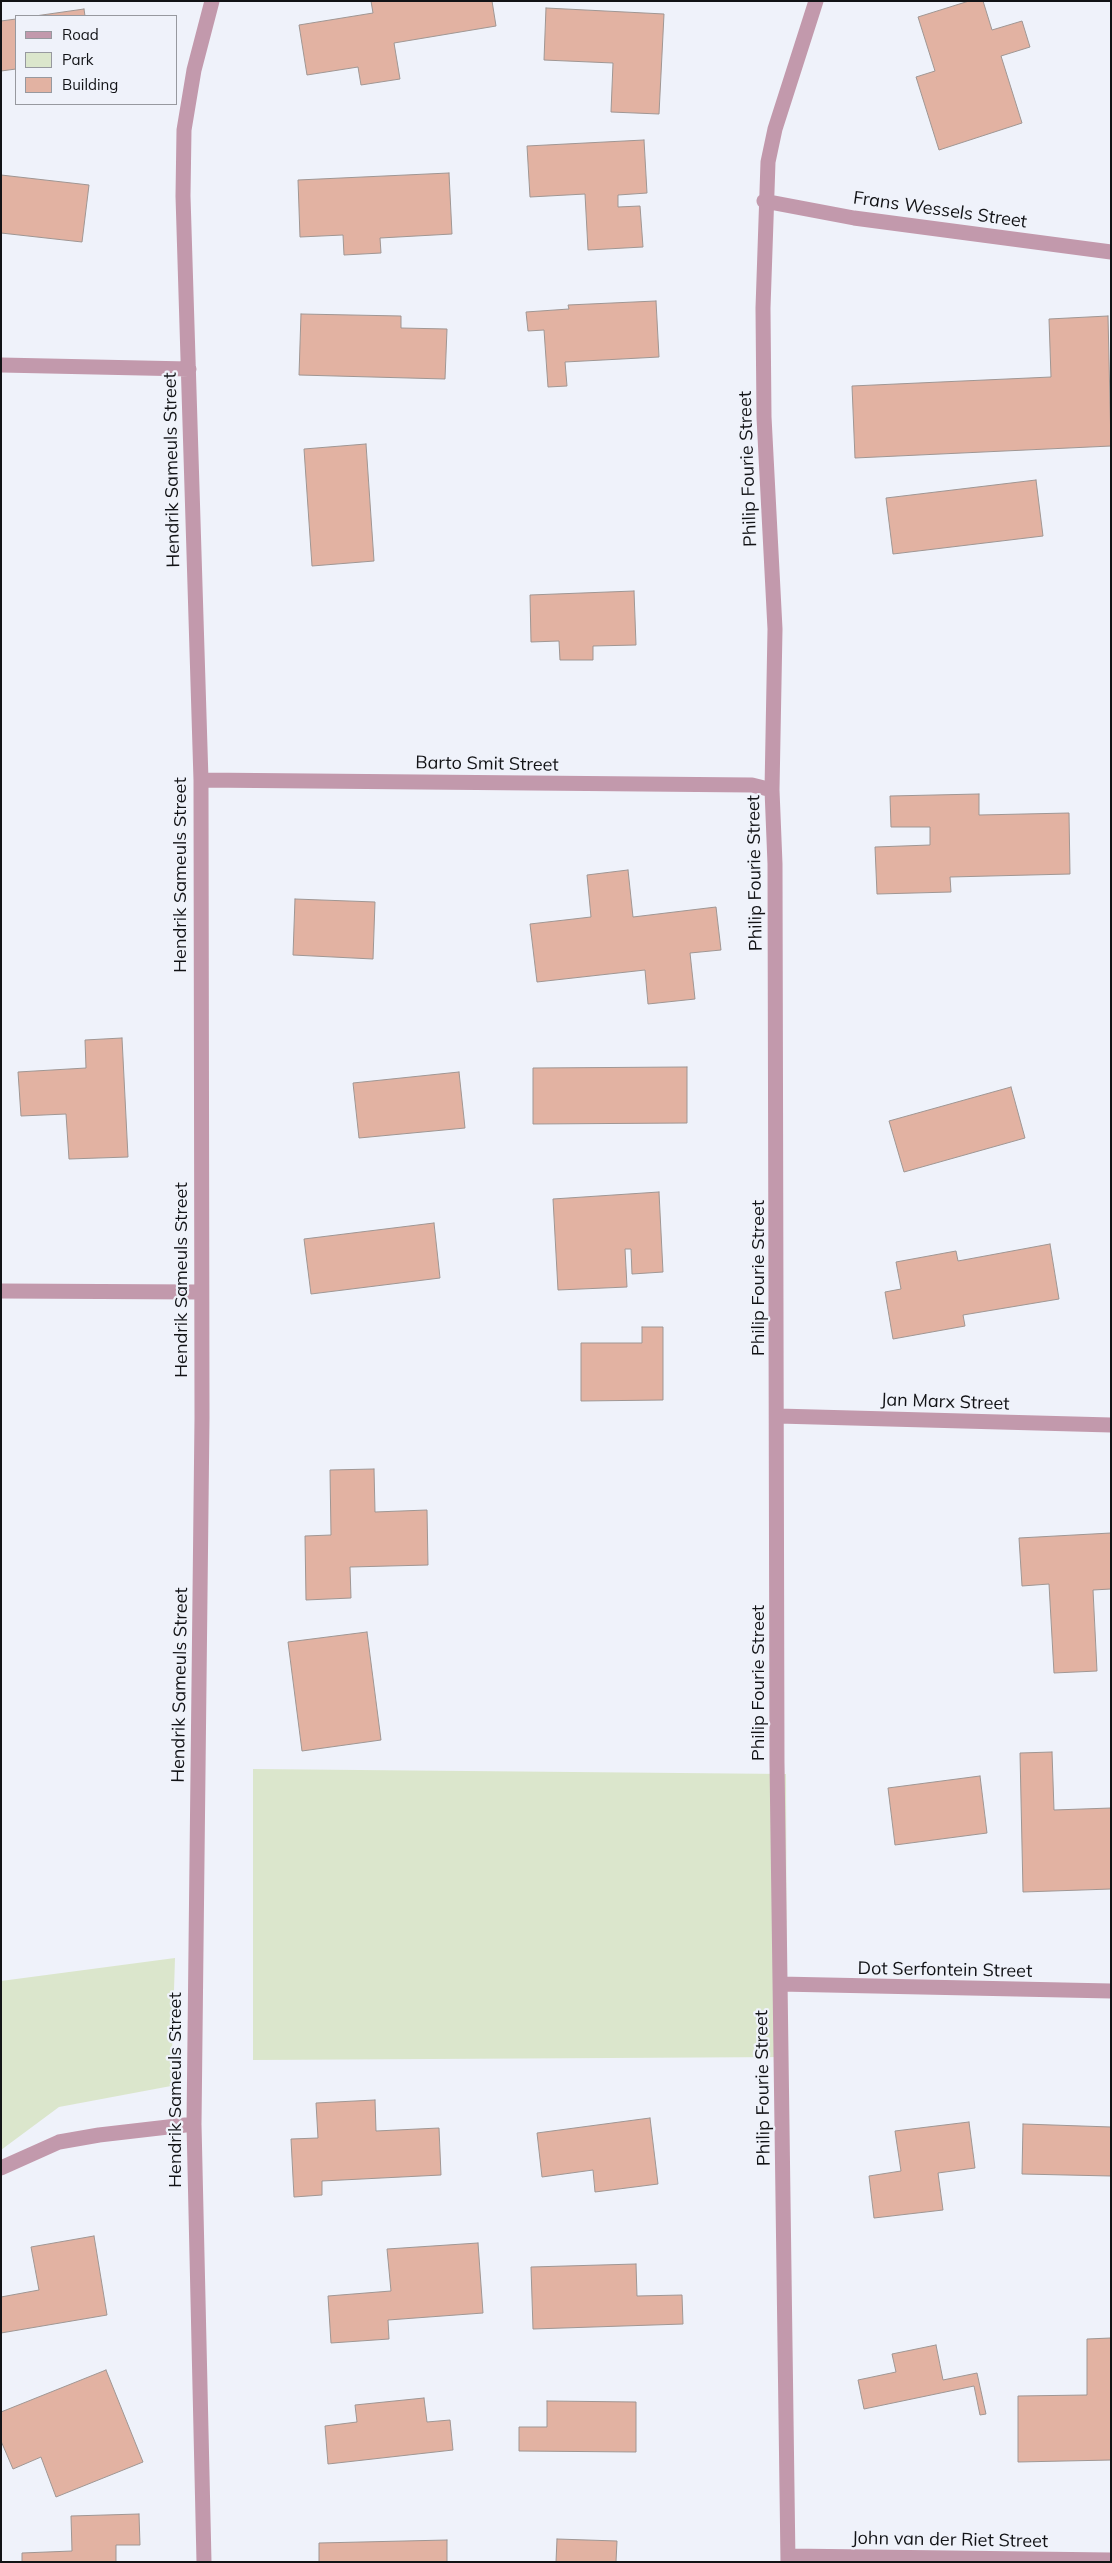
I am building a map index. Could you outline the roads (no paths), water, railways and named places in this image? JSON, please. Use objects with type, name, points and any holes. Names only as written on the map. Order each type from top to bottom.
[{"type":"street","name":"Hendrik Sameuls Street","points":[[204,2562],[194,2124],[202,1418],[200,1292],[201,780],[183,260],[184,130],[194,70],[212,1]]},
{"type":"street","name":"Philip Fourie Street","points":[[788,2559],[777,1764],[778,1416],[775,864],[772,790],[774,628],[764,417],[764,201],[768,162],[775,129],[816,1]]},
{"type":"street","name":"Frans Wessels Street","points":[[764,201],[854,218],[1111,252]]},
{"type":"street","points":[[1,365],[188,369]]},
{"type":"street","name":"Barto Smit Street","points":[[201,780],[752,785],[772,790]]},
{"type":"street","points":[[1,1291],[200,1292]]},
{"type":"street","name":"Jan Marx Street","points":[[778,1416],[1111,1425]]},
{"type":"street","name":"Dot Serfontein Street","points":[[780,1984],[1111,1991]]},
{"type":"street","points":[[1,2168],[59,2142],[99,2135],[194,2124]]},
{"type":"street","name":"John van der Riet Street","points":[[788,2559],[1111,2560]]}]
